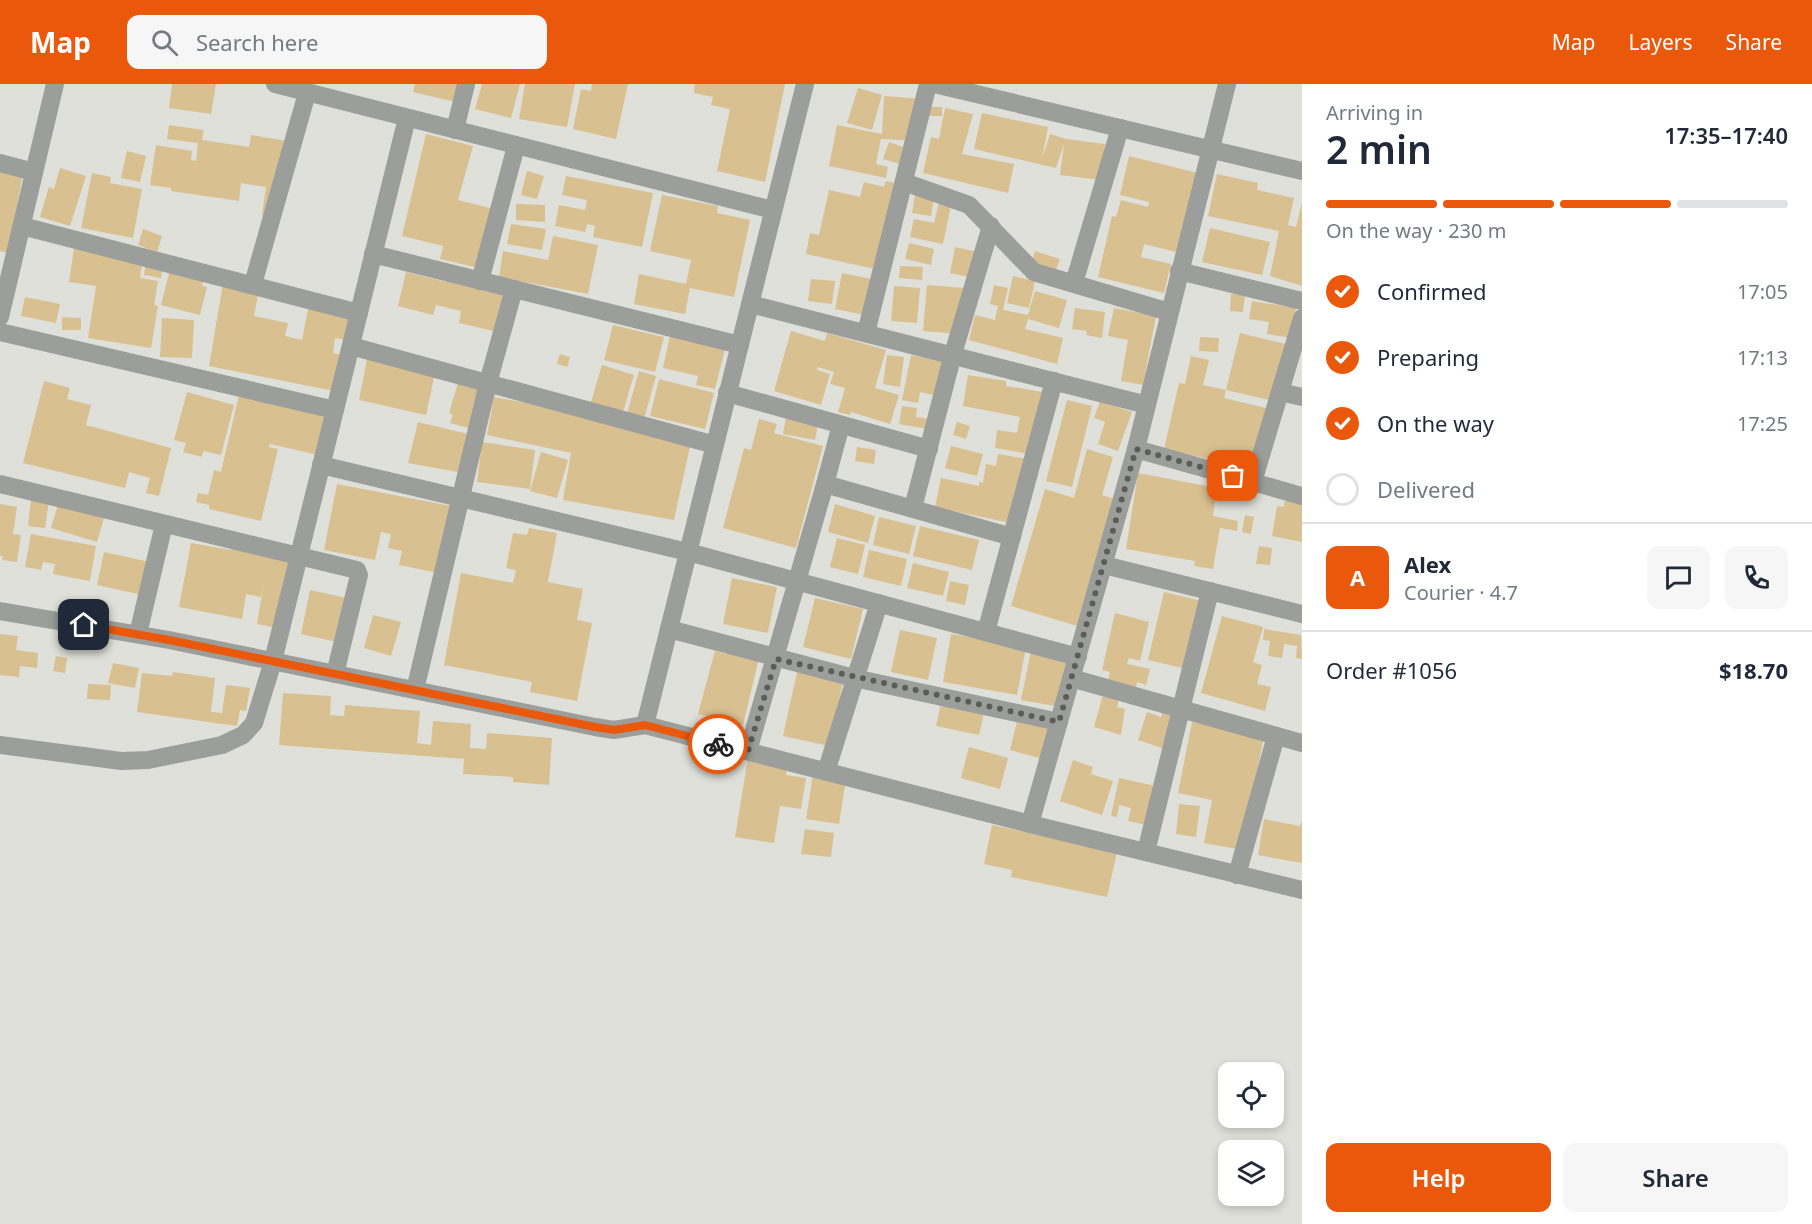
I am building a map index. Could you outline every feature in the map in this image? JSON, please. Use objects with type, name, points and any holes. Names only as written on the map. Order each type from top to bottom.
[{"type":"street","points":[[0,317],[5,276],[22,225],[55,84]]},
{"type":"street","points":[[275,84],[307,93],[335,92],[407,118],[773,210]]},
{"type":"street","points":[[455,130],[466,84]]},
{"type":"street","points":[[645,725],[805,84]]},
{"type":"street","points":[[866,333],[928,84]]},
{"type":"street","points":[[934,84],[993,91],[1120,128],[1302,171]]},
{"type":"street","points":[[1030,824],[1136,449],[1227,84]]},
{"type":"street","points":[[253,284],[307,93]]},
{"type":"street","points":[[0,745],[121,761],[148,760],[222,745],[243,735],[254,723],[273,661],[407,118]]},
{"type":"street","points":[[1074,283],[1120,128]]},
{"type":"street","points":[[480,281],[516,146]]},
{"type":"street","points":[[0,163],[34,172]]},
{"type":"street","points":[[904,182],[958,199],[979,212],[1034,272],[1169,312]]},
{"type":"street","points":[[22,225],[359,313]]},
{"type":"street","points":[[913,508],[953,354],[991,226]]},
{"type":"street","points":[[373,254],[740,345]]},
{"type":"street","points":[[1179,271],[1302,301]]},
{"type":"street","points":[[415,690],[488,383],[514,289]]},
{"type":"street","points":[[750,304],[1147,405]]},
{"type":"street","points":[[1253,482],[1302,318]]},
{"type":"street","points":[[0,332],[335,410]]},
{"type":"street","points":[[351,346],[715,445]]},
{"type":"street","points":[[986,632],[1054,381]]},
{"type":"street","points":[[1280,392],[1302,397]]},
{"type":"street","points":[[728,393],[929,449]]},
{"type":"street","points":[[748,751],[841,426]]},
{"type":"street","points":[[1136,449],[1302,496]]},
{"type":"street","points":[[321,465],[688,552],[1078,657]]},
{"type":"street","points":[[0,484],[299,555],[358,572],[335,674]]},
{"type":"street","points":[[825,484],[1012,537]]},
{"type":"street","points":[[138,634],[164,524]]},
{"type":"street","points":[[1104,565],[1302,614]]},
{"type":"street","points":[[1146,852],[1210,591]]},
{"type":"street","points":[[826,772],[879,603]]},
{"type":"street","points":[[0,611],[138,634],[614,730],[645,725],[1030,824],[1302,890]]},
{"type":"street","points":[[669,629],[854,678],[1059,722]]},
{"type":"street","points":[[1071,678],[1302,743]]},
{"type":"street","points":[[1237,875],[1276,736]]},
{"type":"building","points":[[172,84],[216,84],[211,114],[169,108]]},
{"type":"building","points":[[415,84],[464,84],[460,103],[413,92]]},
{"type":"building","points":[[482,84],[520,84],[511,118],[475,109]]},
{"type":"building","points":[[525,84],[575,84],[567,127],[519,119]]},
{"type":"building","points":[[592,84],[628,84],[616,139],[573,129],[581,89],[591,91]]},
{"type":"building","points":[[695,84],[785,84],[765,182],[717,171],[730,109],[711,105],[713,97],[694,93]]},
{"type":"building","points":[[858,88],[882,95],[872,130],[847,123]]},
{"type":"building","points":[[884,96],[923,99],[921,141],[881,139],[876,164],[888,167],[886,178],[829,166],[837,125],[882,134]]},
{"type":"building","points":[[927,107],[942,107],[942,116],[926,116]]},
{"type":"building","points":[[945,108],[973,114],[962,154],[1014,164],[1008,193],[923,173],[931,137],[939,139]]},
{"type":"building","points":[[982,113],[1048,127],[1042,159],[1050,134],[1066,139],[1105,144],[1101,180],[1060,175],[1064,144],[1056,168],[974,149]]},
{"type":"building","points":[[169,125],[204,130],[202,140],[249,147],[251,135],[288,141],[277,217],[262,215],[266,187],[241,183],[239,201],[171,191],[171,188],[150,185],[156,145],[192,151],[191,160],[196,161],[198,143],[167,139]]},
{"type":"building","points":[[426,134],[473,146],[458,200],[502,211],[483,269],[440,259],[443,246],[402,236]]},
{"type":"building","points":[[889,142],[906,148],[900,164],[883,159]]},
{"type":"building","points":[[127,151],[146,156],[140,182],[121,178]]},
{"type":"building","points":[[1129,156],[1198,173],[1180,253],[1144,244],[1141,257],[1171,264],[1164,293],[1098,277],[1112,216],[1116,217],[1121,200],[1148,207],[1149,202],[1120,195]]},
{"type":"building","points":[[0,164],[24,168],[8,253],[0,251]]},
{"type":"building","points":[[60,168],[86,176],[70,226],[40,217],[49,187],[54,189]]},
{"type":"building","points":[[527,171],[544,176],[537,199],[521,195]]},
{"type":"building","points":[[92,173],[111,177],[110,183],[142,189],[133,238],[81,228]]},
{"type":"building","points":[[1217,174],[1258,183],[1257,190],[1294,198],[1288,225],[1296,227],[1302,202],[1302,286],[1270,276],[1279,231],[1208,216]]},
{"type":"building","points":[[566,176],[653,193],[642,247],[593,237],[595,226],[587,224],[585,232],[555,226],[559,205],[585,210],[587,200],[562,195]]},
{"type":"building","points":[[886,181],[903,185],[884,271],[806,254],[810,233],[819,235],[829,190],[860,197],[864,182],[884,187]]},
{"type":"building","points":[[915,194],[934,197],[931,216],[912,213]]},
{"type":"building","points":[[662,195],[718,206],[717,213],[750,220],[734,297],[690,288],[685,314],[634,304],[639,274],[686,284],[691,260],[650,251]]},
{"type":"building","points":[[940,198],[952,201],[943,244],[910,237],[914,219],[934,223]]},
{"type":"building","points":[[516,204],[545,205],[545,222],[516,220]]},
{"type":"building","points":[[511,224],[546,229],[542,250],[507,244]]},
{"type":"building","points":[[1210,228],[1270,242],[1262,275],[1202,262]]},
{"type":"building","points":[[143,229],[162,236],[157,252],[138,245]]},
{"type":"building","points":[[553,236],[598,245],[588,294],[499,277],[503,251],[548,260]]},
{"type":"building","points":[[75,241],[143,259],[140,278],[158,281],[154,305],[158,306],[151,348],[88,338],[96,286],[69,282]]},
{"type":"building","points":[[909,243],[934,249],[931,265],[905,259]]},
{"type":"building","points":[[955,247],[978,252],[973,278],[950,273]]},
{"type":"building","points":[[1035,251],[1060,259],[1054,275],[1030,267]]},
{"type":"building","points":[[146,263],[163,265],[161,278],[144,275]]},
{"type":"building","points":[[171,266],[204,274],[202,286],[207,287],[200,315],[161,305]]},
{"type":"building","points":[[900,266],[923,267],[922,280],[899,278]]},
{"type":"building","points":[[225,272],[261,280],[254,316],[288,323],[285,336],[302,340],[310,299],[357,309],[350,341],[335,338],[333,353],[342,355],[334,391],[209,366]]},
{"type":"building","points":[[406,272],[446,282],[447,278],[508,292],[498,332],[459,323],[461,311],[436,305],[433,315],[398,306]]},
{"type":"building","points":[[842,273],[877,280],[870,316],[835,309]]},
{"type":"building","points":[[1013,276],[1035,281],[1029,308],[1007,303]]},
{"type":"building","points":[[811,279],[835,281],[832,304],[808,301]]},
{"type":"building","points":[[927,285],[964,288],[960,334],[923,331]]},
{"type":"building","points":[[994,285],[1008,288],[1003,310],[1028,315],[1035,291],[1067,300],[1059,328],[1028,319],[1025,329],[1063,338],[1057,364],[969,340],[975,315],[995,320],[998,306],[990,304]]},
{"type":"building","points":[[894,286],[920,288],[917,323],[891,321]]},
{"type":"building","points":[[1231,294],[1245,295],[1243,312],[1230,311]]},
{"type":"building","points":[[25,297],[60,304],[56,323],[21,316]]},
{"type":"building","points":[[1252,301],[1296,308],[1291,338],[1267,334],[1269,322],[1249,319]]},
{"type":"building","points":[[1075,308],[1105,312],[1102,338],[1086,335],[1087,331],[1072,329]]},
{"type":"building","points":[[1114,308],[1156,316],[1143,385],[1121,381],[1128,340],[1108,336]]},
{"type":"building","points":[[62,317],[81,318],[81,330],[62,330]]},
{"type":"building","points":[[162,318],[194,320],[192,358],[160,357]]},
{"type":"building","points":[[613,325],[664,337],[655,372],[604,360]]},
{"type":"building","points":[[791,331],[825,341],[827,333],[886,350],[875,388],[899,395],[890,424],[851,412],[850,415],[838,412],[845,388],[830,384],[834,372],[818,367],[817,370],[830,374],[821,405],[774,391]]},
{"type":"building","points":[[1240,333],[1286,344],[1273,401],[1226,390]]},
{"type":"building","points":[[670,336],[725,349],[715,389],[696,385],[698,376],[663,368]]},
{"type":"building","points":[[1200,337],[1219,338],[1218,352],[1199,351]]},
{"type":"building","points":[[560,354],[570,357],[567,367],[557,364]]},
{"type":"building","points":[[887,355],[904,357],[900,387],[883,384]]},
{"type":"building","points":[[911,355],[950,363],[942,397],[920,392],[918,403],[902,400]]},
{"type":"building","points":[[1191,356],[1209,360],[1203,385],[1226,390],[1224,398],[1270,409],[1253,469],[1164,449],[1179,383],[1185,384]]},
{"type":"building","points":[[367,359],[435,373],[426,415],[359,400]]},
{"type":"building","points":[[602,365],[634,375],[623,412],[591,402]]},
{"type":"building","points":[[639,371],[656,376],[644,419],[627,414]]},
{"type":"building","points":[[968,375],[1006,381],[1006,386],[1043,392],[1029,454],[995,448],[997,430],[1017,433],[1020,417],[963,406]]},
{"type":"building","points":[[659,379],[714,393],[705,429],[650,416]]},
{"type":"building","points":[[44,381],[70,388],[67,399],[91,405],[86,425],[171,448],[159,496],[146,493],[150,478],[129,472],[125,488],[23,463]]},
{"type":"building","points":[[458,383],[487,392],[476,430],[450,423],[453,415],[449,413]]},
{"type":"building","points":[[187,392],[234,405],[221,455],[203,451],[202,457],[183,452],[186,443],[174,440]]},
{"type":"building","points":[[239,395],[332,412],[322,456],[270,444],[269,447],[278,449],[261,521],[209,509],[209,505],[196,502],[198,493],[208,495],[214,470],[221,472]]},
{"type":"building","points":[[494,397],[693,433],[674,520],[563,500],[571,453],[487,435]]},
{"type":"building","points":[[1067,400],[1092,406],[1072,487],[1046,481]]},
{"type":"building","points":[[1100,401],[1132,412],[1118,451],[1098,444],[1105,422],[1094,418]]},
{"type":"building","points":[[902,406],[917,408],[916,417],[930,419],[927,429],[899,424]]},
{"type":"building","points":[[786,417],[818,424],[815,440],[783,434]]},
{"type":"building","points":[[759,419],[777,424],[774,433],[823,446],[796,548],[723,528],[744,448],[751,450]]},
{"type":"building","points":[[418,422],[472,435],[463,473],[408,463]]},
{"type":"building","points":[[957,422],[970,426],[966,439],[953,435]]},
{"type":"building","points":[[482,442],[535,450],[530,489],[477,482]]},
{"type":"building","points":[[951,446],[983,454],[977,476],[945,468]]},
{"type":"building","points":[[857,447],[876,450],[874,464],[855,461]]},
{"type":"building","points":[[1087,449],[1113,457],[1102,495],[1114,499],[1077,626],[1011,606],[1045,489],[1074,498]]},
{"type":"building","points":[[541,452],[568,460],[557,498],[530,491]]},
{"type":"building","points":[[998,454],[1027,459],[1015,524],[935,507],[941,478],[979,486],[979,482],[983,483],[986,464],[996,466]]},
{"type":"building","points":[[1138,473],[1217,488],[1213,516],[1238,521],[1237,531],[1220,528],[1213,569],[1194,566],[1195,561],[1126,549]]},
{"type":"building","points":[[337,484],[456,507],[443,574],[399,565],[402,551],[388,548],[391,534],[381,532],[375,560],[324,550]]},
{"type":"building","points":[[61,494],[107,508],[97,542],[51,528]]},
{"type":"building","points":[[31,499],[49,501],[45,528],[28,526]]},
{"type":"building","points":[[1285,499],[1302,502],[1302,542],[1272,536],[1277,506],[1284,507]]},
{"type":"building","points":[[0,504],[17,507],[13,534],[21,535],[17,562],[2,560],[3,556],[0,556]]},
{"type":"building","points":[[835,504],[875,516],[868,543],[828,532]]},
{"type":"building","points":[[1245,515],[1254,517],[1251,534],[1242,532]]},
{"type":"building","points":[[879,517],[916,526],[909,554],[873,545]]},
{"type":"building","points":[[920,526],[979,540],[972,570],[913,556]]},
{"type":"building","points":[[529,528],[557,533],[548,582],[583,589],[577,620],[592,623],[577,701],[530,692],[532,682],[444,665],[461,573],[513,583],[516,570],[506,568],[513,533],[527,535]]},
{"type":"building","points":[[31,534],[96,546],[90,581],[53,574],[55,564],[43,562],[41,570],[25,567]]},
{"type":"building","points":[[837,538],[865,545],[858,574],[830,567]]},
{"type":"building","points":[[191,543],[231,550],[233,543],[295,555],[278,628],[257,624],[264,582],[261,597],[246,594],[242,619],[179,607]]},
{"type":"building","points":[[1259,546],[1272,548],[1270,565],[1256,564]]},
{"type":"building","points":[[869,550],[907,559],[901,586],[863,577]]},
{"type":"building","points":[[104,552],[154,563],[147,596],[97,585]]},
{"type":"building","points":[[913,563],[949,572],[943,596],[907,588]]},
{"type":"building","points":[[732,578],[777,587],[768,633],[723,624]]},
{"type":"building","points":[[950,581],[969,585],[965,605],[946,601]]},
{"type":"building","points":[[310,590],[351,599],[341,643],[301,634]]},
{"type":"building","points":[[1164,592],[1206,602],[1191,670],[1148,660]]},
{"type":"building","points":[[815,598],[863,609],[851,659],[803,647]]},
{"type":"building","points":[[1115,613],[1149,622],[1140,661],[1129,658],[1127,664],[1150,669],[1146,685],[1137,682],[1134,696],[1106,689],[1110,672],[1102,670]]},
{"type":"building","points":[[373,615],[401,622],[391,656],[364,648]]},
{"type":"building","points":[[1222,616],[1263,627],[1253,662],[1262,665],[1257,684],[1271,687],[1265,711],[1201,693]]},
{"type":"building","points":[[1264,629],[1301,635],[1302,659],[1296,658],[1297,646],[1284,644],[1282,658],[1268,656],[1270,641],[1263,640]]},
{"type":"building","points":[[900,630],[937,638],[928,680],[891,672]]},
{"type":"building","points":[[0,634],[18,636],[16,650],[38,653],[37,668],[20,666],[19,677],[0,675]]},
{"type":"building","points":[[951,634],[1026,647],[1017,695],[943,682]]},
{"type":"building","points":[[728,646],[760,654],[743,725],[698,714],[715,651],[726,654]]},
{"type":"building","points":[[1031,651],[1069,658],[1061,707],[1021,700]]},
{"type":"building","points":[[56,656],[67,658],[65,673],[53,671]]},
{"type":"building","points":[[113,663],[139,668],[135,688],[108,683]]},
{"type":"building","points":[[799,663],[845,673],[829,746],[783,736]]},
{"type":"building","points":[[173,672],[215,678],[211,712],[222,713],[226,685],[250,688],[246,711],[240,710],[237,726],[137,712],[142,673],[172,676]]},
{"type":"building","points":[[88,684],[111,685],[110,700],[87,699]]},
{"type":"building","points":[[1104,691],[1120,695],[1117,707],[1125,709],[1121,735],[1094,727]]},
{"type":"building","points":[[283,693],[331,696],[330,715],[344,716],[345,705],[420,711],[417,743],[431,745],[433,721],[471,724],[470,748],[486,749],[487,733],[552,738],[549,785],[513,782],[513,777],[463,774],[464,759],[279,745]]},
{"type":"building","points":[[942,699],[985,709],[979,735],[936,726]]},
{"type":"building","points":[[1164,708],[1183,714],[1171,751],[1138,740],[1147,712],[1161,717]]},
{"type":"building","points":[[1018,717],[1059,727],[1050,761],[1010,750]]},
{"type":"building","points":[[1192,722],[1264,736],[1242,850],[1204,843],[1212,800],[1178,793]]},
{"type":"building","points":[[969,747],[1008,758],[1000,789],[961,778]]},
{"type":"building","points":[[748,758],[788,764],[786,775],[806,778],[801,809],[780,806],[774,843],[735,837]]},
{"type":"building","points":[[1073,760],[1093,767],[1091,774],[1113,781],[1102,815],[1060,801]]},
{"type":"building","points":[[813,774],[846,780],[839,824],[806,819]]},
{"type":"building","points":[[1119,778],[1165,788],[1156,827],[1128,821],[1131,808],[1119,805],[1117,817],[1111,816]]},
{"type":"building","points":[[1179,804],[1200,806],[1196,837],[1176,834]]},
{"type":"building","points":[[1264,819],[1300,826],[1302,821],[1302,863],[1258,855]]},
{"type":"building","points":[[992,825],[1117,852],[1107,897],[1011,877],[1012,870],[984,864]]},
{"type":"building","points":[[805,829],[834,833],[831,857],[801,854]]},
{"type":"way so far","points":[[718,744],[748,751],[776,659],[1059,722],[1136,449],[1233,476]]},
{"type":"route","points":[[84,625],[169,640],[595,727],[614,730],[645,725],[718,744]]}]
